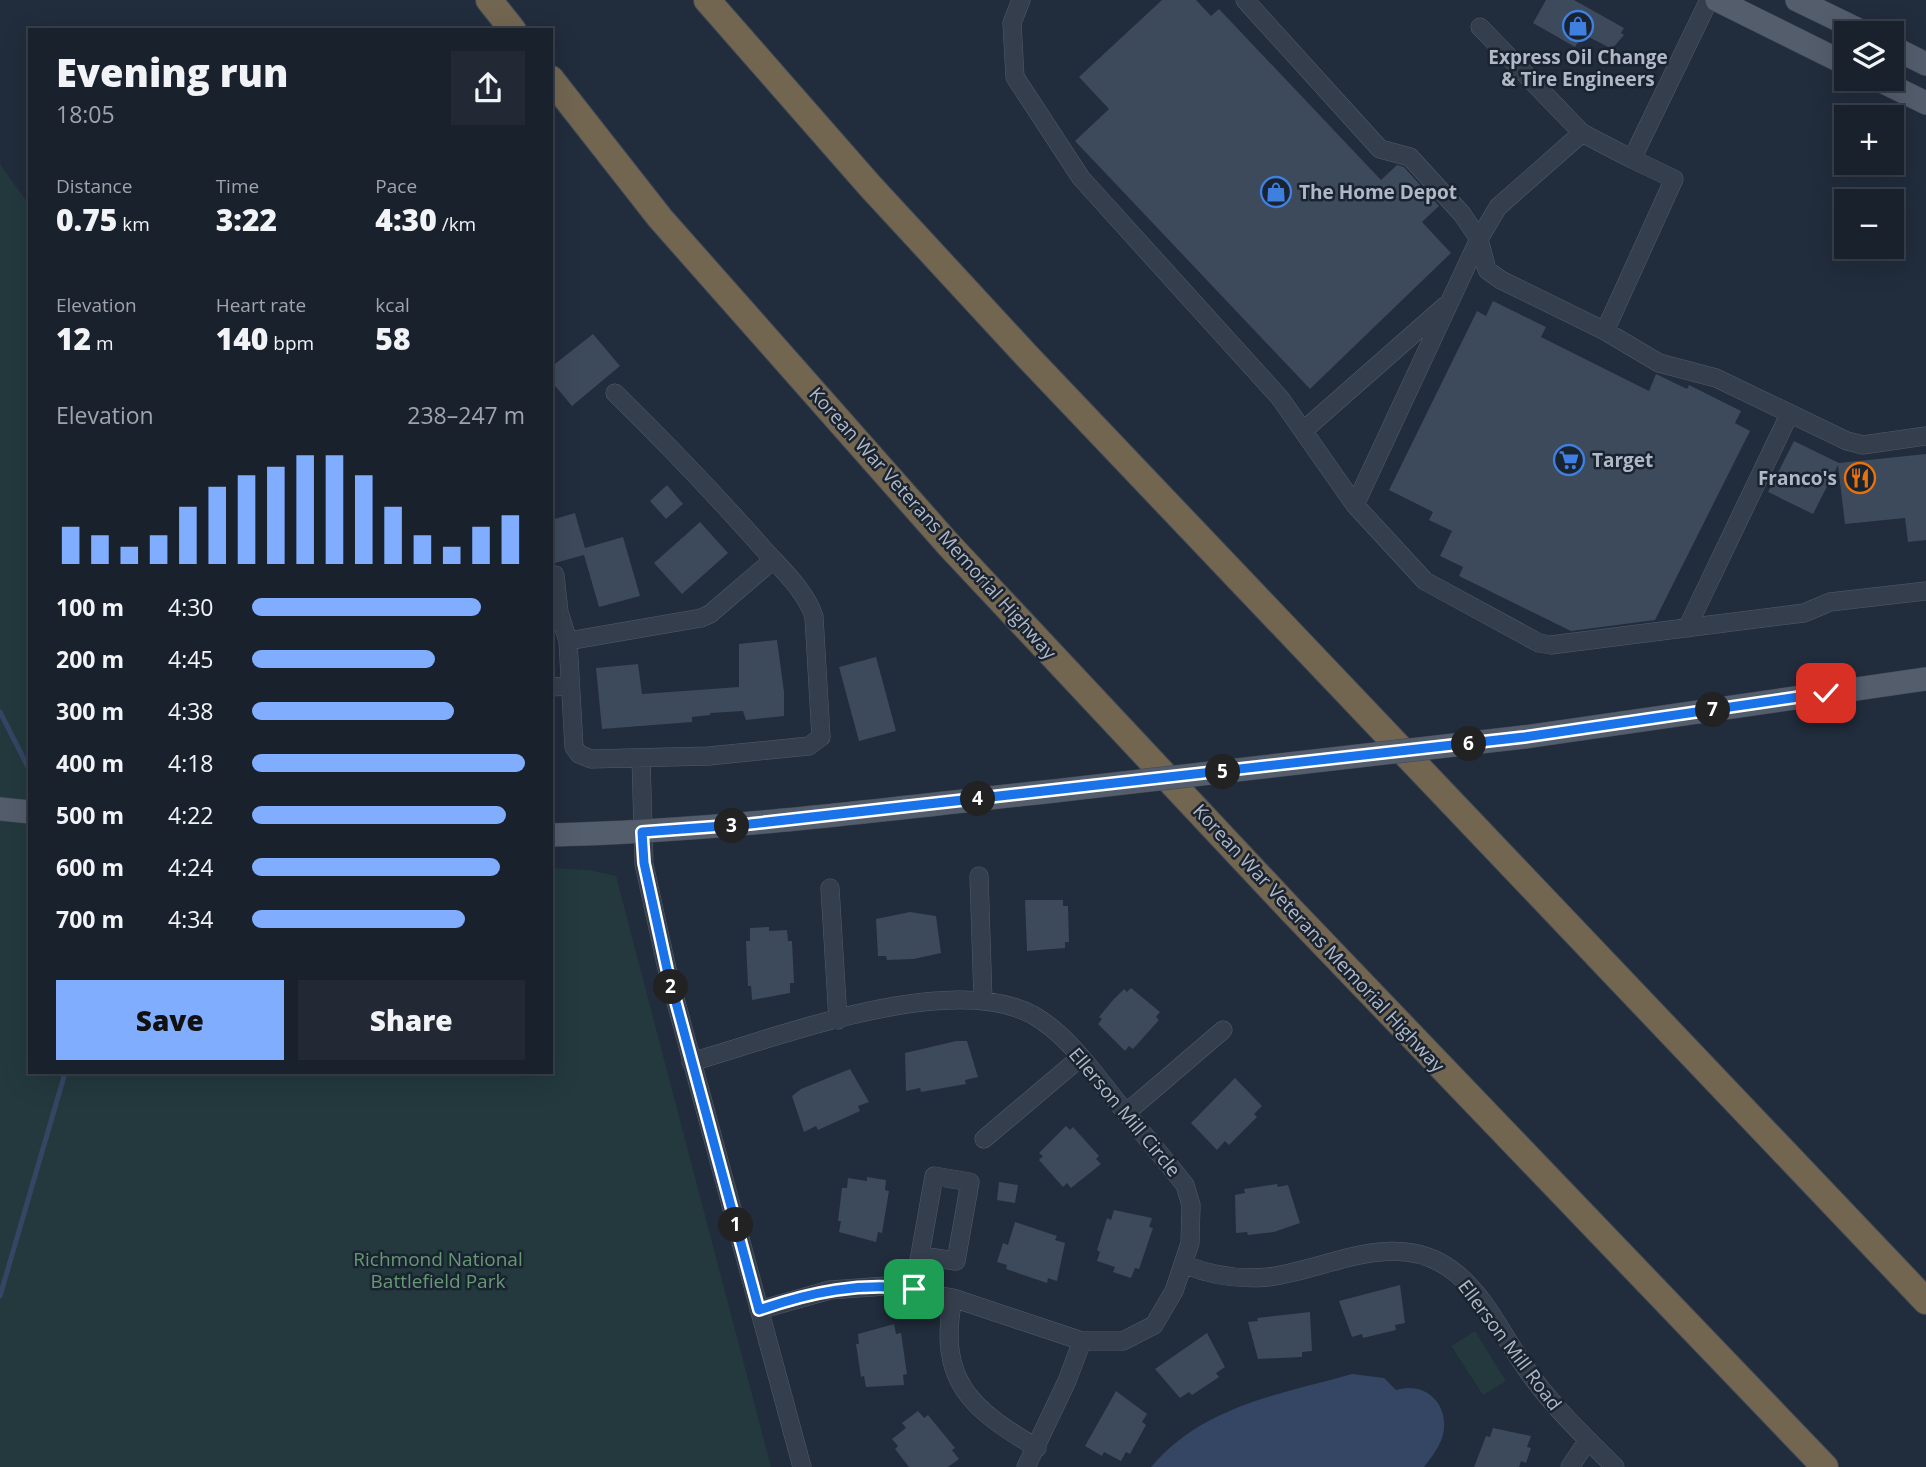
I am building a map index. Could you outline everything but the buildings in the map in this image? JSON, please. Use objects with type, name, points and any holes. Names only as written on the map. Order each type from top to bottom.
[{"type":"highway","points":[[489,0],[511,28]]},
{"type":"highway","points":[[707,0],[870,186],[1017,345],[1926,1301]]},
{"type":"highway","name":"Korean War Veterans Memorial Highway","points":[[553,82],[660,218],[948,544],[1290,910],[1825,1467]]},
{"type":"main road","points":[[1717,0],[1834,58]]},
{"type":"main road","points":[[1797,0],[1840,21]]},
{"type":"main road","points":[[1904,53],[1926,64]]},
{"type":"main road","points":[[1902,91],[1926,103]]},
{"type":"main road","points":[[553,835],[642,832],[1054,791],[1524,737],[1926,679]]},
{"type":"main road","points":[[0,809],[28,811]]},
{"type":"street","points":[[1021,0],[1012,23],[1014,77],[1081,178],[1280,398],[1355,505],[1425,581],[1539,643],[1551,645],[1804,613],[1830,602],[1926,591]]},
{"type":"street","points":[[1245,0],[1380,149],[1410,158],[1462,214],[1479,239],[1487,270],[1501,280],[1605,331],[1659,363],[1716,379],[1847,441],[1863,444],[1926,436]]},
{"type":"street","points":[[1632,159],[1709,0]]},
{"type":"street","points":[[1480,27],[1582,133],[1674,179],[1605,331]]},
{"type":"street","points":[[1355,505],[1479,239],[1498,207],[1582,133]]},
{"type":"street","points":[[1303,430],[1450,301]]},
{"type":"street","points":[[555,575],[559,612],[568,641],[560,686],[574,747],[579,754],[591,759],[709,756],[809,746],[821,737],[814,617],[811,606],[692,468],[615,393]]},
{"type":"street","points":[[1686,628],[1789,415]]},
{"type":"street","points":[[568,641],[701,618],[710,614],[773,560]]},
{"type":"street","points":[[641,758],[644,863],[667,969],[802,1467]]},
{"type":"street","points":[[979,876],[983,1000]]},
{"type":"street","points":[[830,888],[838,1020]]},
{"type":"street","name":"Ellerson Mill Circle","points":[[691,1062],[904,1003],[983,1000],[1003,1003],[1032,1015],[1053,1029],[1081,1057],[1185,1185],[1191,1215],[1185,1265],[1174,1291],[1154,1325],[1137,1337],[1123,1341],[1082,1341],[953,1298],[886,1286],[830,1290],[759,1310]]},
{"type":"street","points":[[1126,1113],[1223,1030]]},
{"type":"street","points":[[984,1139],[1081,1057]]},
{"type":"street","points":[[914,1289],[934,1176],[970,1182],[956,1261],[920,1256]]},
{"type":"street","name":"Ellerson Mill Road","points":[[1185,1265],[1203,1272],[1242,1278],[1291,1272],[1330,1260],[1390,1250],[1430,1259],[1458,1275],[1479,1298],[1553,1405],[1615,1467]]},
{"type":"street","points":[[953,1298],[948,1340],[952,1360],[967,1394],[989,1418],[1037,1448]]},
{"type":"street","points":[[1026,1467],[1037,1448],[1082,1341]]},
{"type":"street","points":[[1570,1467],[1588,1440]]},
{"type":"green space","name":"Richmond National Battlefield Park","points":[[0,164],[28,203],[28,1074],[553,1074],[553,868],[589,870],[616,876],[771,1467],[0,1467]]},
{"type":"green space","points":[[1475,1331],[1506,1381],[1483,1395],[1451,1346]]},
{"type":"water","points":[[1352,1374],[1384,1378],[1396,1390],[1418,1389],[1434,1399],[1440,1407],[1444,1427],[1438,1446],[1424,1467],[1151,1467],[1194,1429],[1218,1416],[1270,1396]]},
{"type":"waterway","points":[[0,712],[28,767]]},
{"type":"waterway","points":[[0,1296],[65,1074]]},
{"type":"place","name":"Express Oil Change & Tire Engineers","points":[[1578,26]]},
{"type":"place","name":"The Home Depot","points":[[1276,192]]},
{"type":"place","name":"Target","points":[[1569,460]]},
{"type":"place","name":"Franco's","points":[[1860,478]]},
{"type":"route","points":[[914,1289],[859,1286],[794,1298],[759,1310],[667,969],[644,863],[642,832],[750,824],[1524,737],[1826,693]]}]
